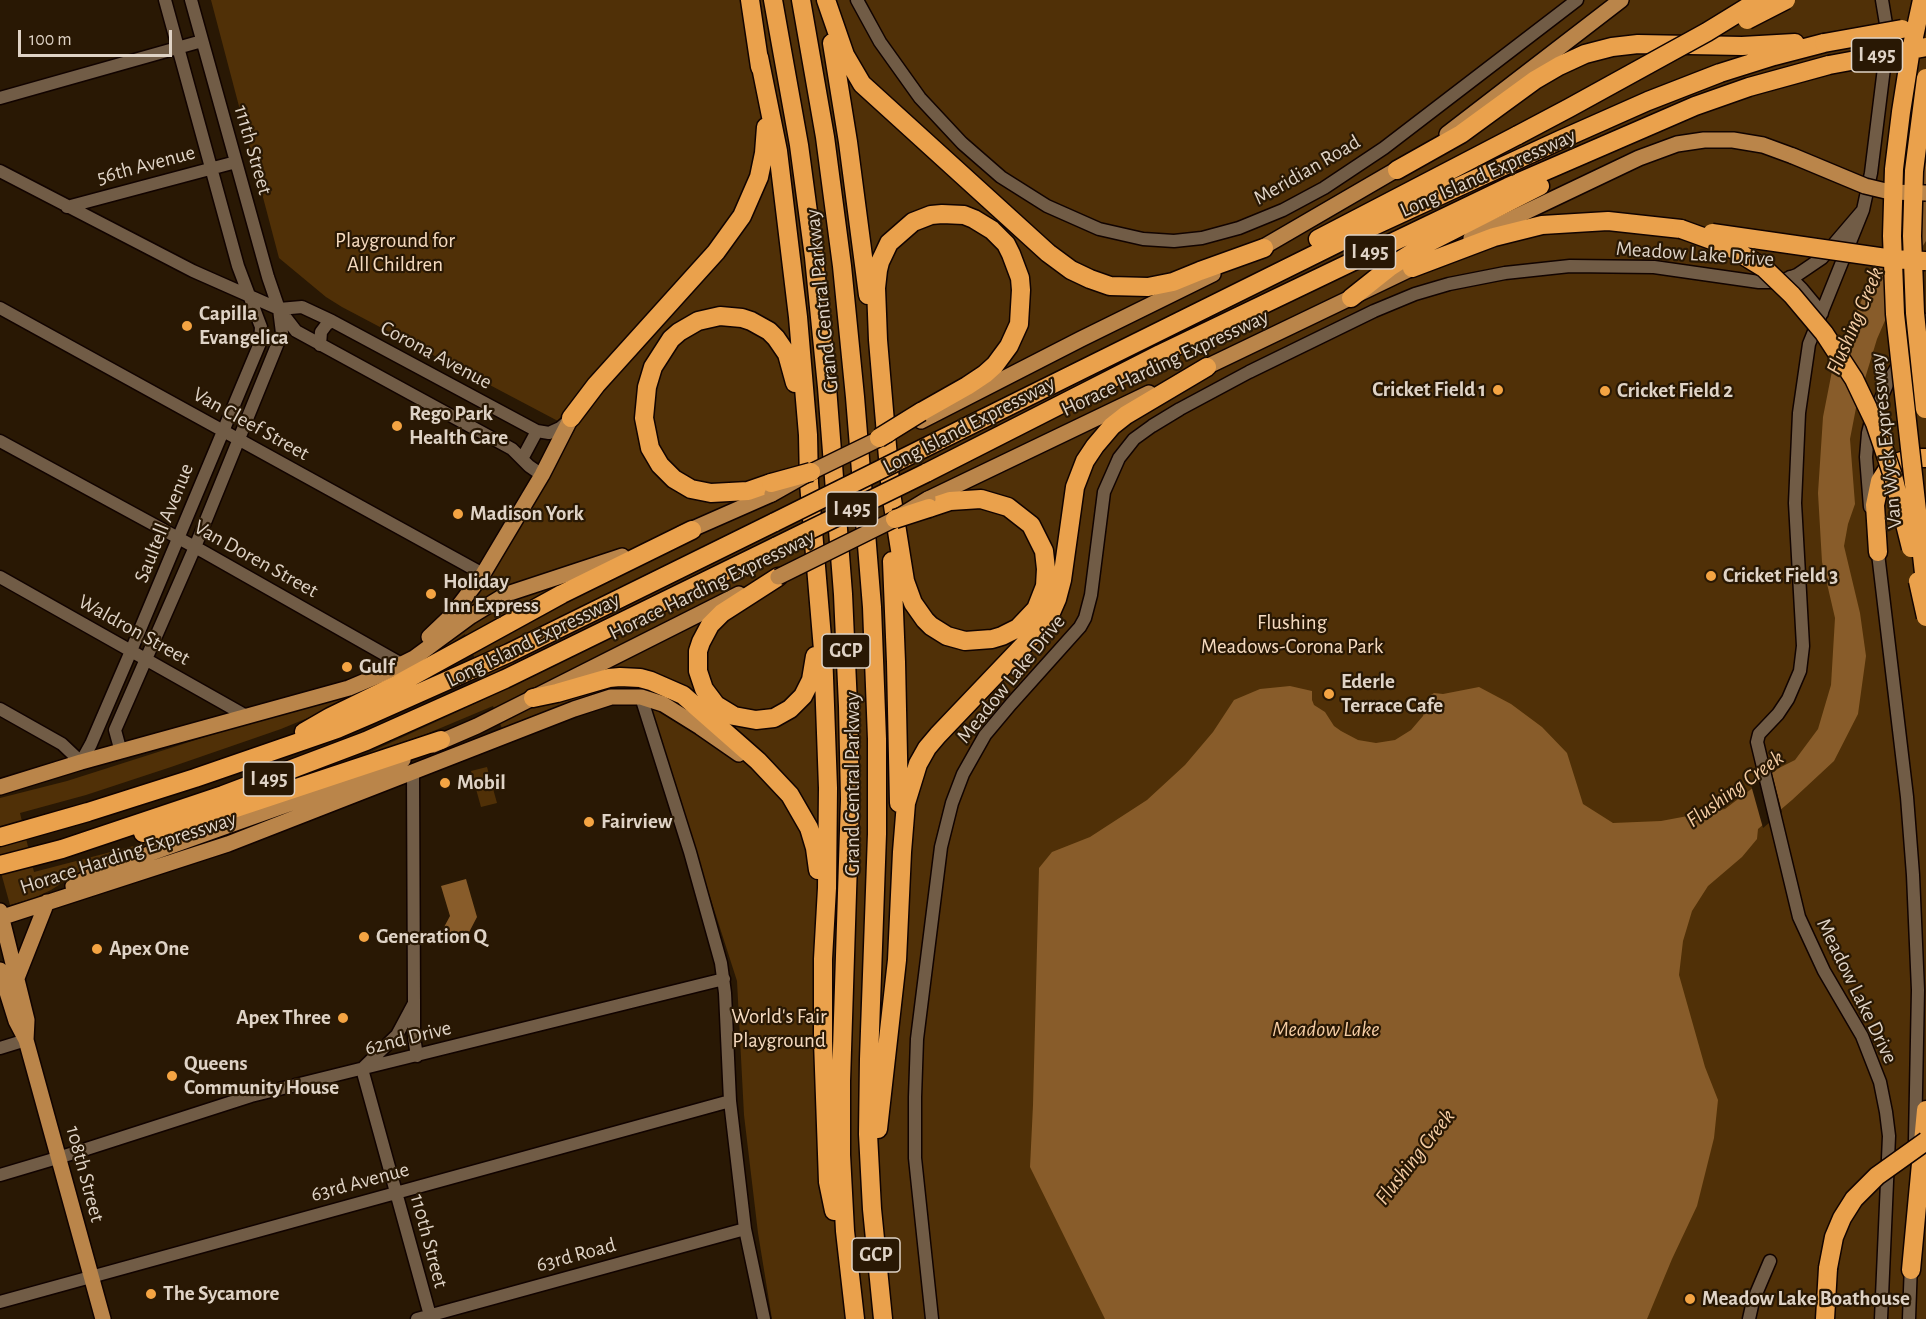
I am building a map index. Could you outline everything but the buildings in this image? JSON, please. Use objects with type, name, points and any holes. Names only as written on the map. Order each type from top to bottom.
[{"type":"highway","points":[[571,418],[596,385],[716,252],[747,207],[759,177],[766,141],[766,119],[759,57],[750,0]]},
{"type":"highway","name":"Grand Central Parkway","points":[[773,0],[799,145],[814,257],[827,387],[843,594],[849,716],[850,809],[841,1117],[844,1212],[854,1312]]},
{"type":"highway","name":"Grand Central Parkway","points":[[801,0],[825,136],[841,257],[873,626],[877,730],[877,834],[868,1097],[870,1191],[883,1319]]},
{"type":"highway","points":[[825,0],[845,55],[862,84],[1048,253],[1071,270],[1110,286],[1148,287],[1173,282],[1264,248]]},
{"type":"highway","points":[[825,0],[843,107],[868,298],[878,340]]},
{"type":"highway","points":[[1150,336],[1218,289],[1279,260],[1569,108],[1759,0]]},
{"type":"highway","points":[[1569,108],[1786,0]]},
{"type":"highway","name":"Van Wyck Expressway","points":[[1922,0],[1900,112],[1894,181],[1892,244],[1895,314],[1926,591]]},
{"type":"highway","name":"Long Island Expressway","points":[[0,837],[134,798],[354,722],[476,669],[1354,235],[1631,109],[1720,73],[1774,56],[1868,34],[1926,25]]},
{"type":"highway","points":[[1397,170],[1461,134],[1553,69],[1572,59],[1598,50],[1638,45],[1742,46],[1824,43]]},
{"type":"highway","name":"Long Island Expressway","points":[[0,865],[62,849],[223,795],[393,730],[505,679],[777,546],[1160,354],[1395,240],[1626,135],[1740,90],[1829,65],[1926,47]]},
{"type":"highway","points":[[759,57],[776,140],[792,265],[807,425],[823,650],[828,779],[827,888],[823,959],[823,1061],[828,1182],[854,1312]]},
{"type":"highway","name":"Van Wyck Expressway","points":[[1925,414],[1915,312],[1912,236],[1914,171],[1926,78]]},
{"type":"highway","points":[[1351,298],[1424,244],[1553,180],[1626,135]]},
{"type":"highway","points":[[879,438],[921,417],[986,374],[1015,336],[1021,312],[1021,290],[1016,265],[1005,244],[983,223],[964,215],[953,214],[932,215],[914,222],[904,228],[889,243],[878,270],[876,288],[878,340],[891,493],[905,581],[913,603],[931,626],[948,636],[965,641],[992,639],[1018,628],[1036,609],[1044,586],[1046,569],[1044,551],[1031,525],[1008,507],[981,499],[950,501],[928,504],[895,519]]},
{"type":"highway","points":[[1412,268],[1494,237],[1542,225],[1608,221],[1893,259],[1926,261]]},
{"type":"highway","points":[[1681,229],[1728,246],[1754,260],[1769,272],[1802,306],[1844,363],[1869,411],[1890,462],[1926,617]]},
{"type":"highway","points":[[730,316],[752,321],[769,331],[782,346],[790,362],[795,381],[799,434],[810,477],[771,489],[758,488],[736,493],[701,492],[682,485],[660,465],[650,448],[645,428],[644,409],[649,378],[659,357],[678,332],[698,321],[730,316]]},
{"type":"highway","points":[[1925,414],[1926,352]]},
{"type":"highway","points":[[870,1191],[894,990],[902,852],[908,793],[914,774],[922,756],[938,735],[1040,629],[1054,608],[1062,580],[1075,487],[1090,453],[1112,426],[1126,415],[1207,367]]},
{"type":"highway","points":[[1878,552],[1875,505],[1880,481],[1889,467],[1895,463],[1913,458],[1926,458]]},
{"type":"highway","points":[[891,493],[902,852]]},
{"type":"highway","points":[[266,753],[562,594],[692,530]]},
{"type":"highway","points":[[778,577],[722,613],[705,633],[698,651],[698,671],[709,697],[725,711],[745,719],[765,720],[783,714],[797,703],[808,688],[815,663],[816,574]]},
{"type":"highway","points":[[532,698],[609,678],[640,678],[663,685],[683,695],[758,760],[790,795],[804,818],[815,848],[823,959]]},
{"type":"highway","points":[[62,849],[191,823],[441,740]]},
{"type":"highway","points":[[1911,1270],[1926,1110]]},
{"type":"highway","points":[[1826,1319],[1828,1268],[1834,1237],[1842,1218],[1854,1199],[1877,1176],[1926,1141]]},
{"type":"main road","points":[[921,417],[1264,248],[1397,170],[1620,0]]},
{"type":"main road","name":"Horace Harding Expressway","points":[[928,504],[1145,395],[1351,298],[1456,245],[1639,158],[1677,144],[1704,140],[1733,140],[1763,145],[1865,186],[1890,192],[1926,193]]},
{"type":"main road","points":[[382,674],[439,628],[465,600],[542,475],[571,418]]},
{"type":"main road","points":[[810,477],[879,438]]},
{"type":"main road","points":[[0,787],[81,762],[349,688],[414,658],[471,616],[507,594],[606,563],[692,530],[771,489]]},
{"type":"main road","name":"Horace Harding Expressway","points":[[47,902],[98,872],[393,765],[441,740],[477,726],[733,597],[895,519]]},
{"type":"main road","name":"Horace Harding Expressway","points":[[1,915],[228,844],[599,700],[621,696],[641,697]]},
{"type":"main road","points":[[641,697],[663,704],[700,727],[754,765],[790,795]]},
{"type":"main road","points":[[17,978],[47,902]]},
{"type":"main road","name":"108th Street","points":[[1,915],[27,1020],[26,1040]]},
{"type":"main road","name":"108th Street","points":[[0,970],[16,1021],[26,1040],[103,1319]]},
{"type":"street","points":[[165,0],[248,295]]},
{"type":"street","name":"111th Street","points":[[191,0],[279,309]]},
{"type":"street","name":"Meridian Road","points":[[857,0],[880,42],[920,98],[962,144],[1001,177],[1047,206],[1099,229],[1129,237],[1174,241],[1202,238],[1246,225],[1299,202],[1340,179],[1384,148],[1576,0]]},
{"type":"street","name":"Meadow Lake Drive","points":[[1881,1319],[1889,1136],[1880,1082],[1862,1036],[1824,971],[1799,917],[1757,742],[1759,734],[1778,714],[1788,699],[1800,671],[1803,646],[1795,503],[1799,413],[1809,344],[1863,210],[1871,173],[1888,36],[1882,0]]},
{"type":"street","points":[[0,98],[202,41]]},
{"type":"street","name":"56th Avenue","points":[[67,207],[236,162]]},
{"type":"street","name":"Corona Avenue","points":[[0,171],[193,272],[279,309],[296,332],[512,449],[542,475]]},
{"type":"street","name":"Meadow Lake Drive","points":[[932,1319],[915,1158],[915,1096],[918,1028],[941,847],[952,803],[963,774],[985,735],[1080,627],[1085,618],[1091,595],[1104,492],[1119,458],[1134,439],[1180,409],[1374,310],[1415,294],[1449,284],[1505,273],[1570,266],[1654,267],[1759,282],[1778,282],[1797,275],[1822,258],[1863,210]]},
{"type":"street","name":"Meadow Lake Drive","points":[[1790,278],[1822,313]]},
{"type":"street","name":"Saultell Avenue","points":[[81,762],[132,651],[261,343],[261,327],[248,295]]},
{"type":"street","name":"Corona Avenue","points":[[279,309],[302,307],[332,321],[537,431]]},
{"type":"street","name":"Van Cleef Street","points":[[0,308],[483,574]]},
{"type":"street","name":"Saultell Avenue","points":[[115,730],[195,547],[282,333],[279,309]]},
{"type":"street","points":[[1909,1319],[1918,1053],[1916,930],[1907,797],[1878,552],[1867,483],[1866,458],[1868,434],[1881,394],[1926,320]]},
{"type":"street","points":[[320,345],[321,332],[332,321]]},
{"type":"street","points":[[522,459],[537,431],[549,433],[556,431],[571,418]]},
{"type":"street","name":"Van Doren Street","points":[[0,441],[180,538],[398,662]]},
{"type":"street","name":"Waldron Street","points":[[0,578],[248,717]]},
{"type":"street","points":[[641,697],[690,852],[721,963],[724,979],[730,1101],[745,1229],[764,1319]]},
{"type":"street","points":[[0,710],[62,744],[81,762]]},
{"type":"street","points":[[102,718],[115,730],[121,752]]},
{"type":"street","points":[[413,772],[414,1037],[417,1056]]},
{"type":"street","name":"62nd Drive","points":[[0,1175],[251,1096],[724,979]]},
{"type":"street","points":[[362,1069],[397,1035],[414,1004]]},
{"type":"street","points":[[0,1048],[26,1040]]},
{"type":"street","name":"110th Street","points":[[362,1069],[430,1317]]},
{"type":"street","name":"63rd Avenue","points":[[0,1302],[730,1101]]},
{"type":"street","name":"63rd Road","points":[[417,1319],[745,1229]]},
{"type":"street","points":[[1749,1319],[1753,1301],[1770,1261]]},
{"type":"green space","name":"Flushing Meadows-Corona Park","points":[[211,0],[1926,0],[1926,1319],[772,1319],[758,1233],[744,1115],[737,981],[646,697],[574,709],[505,736],[493,706],[405,743],[355,759],[490,697],[465,634],[432,656],[356,698],[281,729],[86,795],[20,813],[34,872],[172,836],[172,838],[87,867],[51,890],[10,905],[0,869],[0,798],[67,781],[252,722],[356,694],[397,674],[458,613],[575,430],[342,307],[326,297],[279,258]]},
{"type":"green space","points":[[487,767],[497,803],[481,807],[471,771]]},
{"type":"water","name":"Meadow Lake","points":[[1926,162],[1926,241],[1906,272],[1877,339],[1856,408],[1850,439],[1855,504],[1844,546],[1860,613],[1866,656],[1858,714],[1834,761],[1758,829],[1757,839],[1742,857],[1708,886],[1692,911],[1683,941],[1679,975],[1705,1067],[1718,1100],[1714,1138],[1697,1206],[1647,1319],[1105,1319],[1030,1167],[1039,868],[1052,852],[1090,837],[1147,800],[1185,765],[1213,732],[1234,700],[1260,689],[1290,686],[1312,691],[1314,705],[1325,712],[1334,726],[1358,740],[1376,743],[1395,740],[1411,730],[1423,716],[1431,695],[1434,693],[1443,694],[1479,687],[1511,704],[1542,727],[1567,753],[1583,804],[1613,823],[1661,821],[1725,809],[1779,768],[1795,760],[1818,729],[1831,685],[1835,618],[1822,562],[1818,493],[1823,417],[1833,366],[1914,180]]},
{"type":"water","points":[[466,879],[477,917],[465,940],[443,929],[450,916],[441,886]]},
{"type":"pier","points":[[1771,770],[1782,812],[1763,828],[1751,785]]},
{"type":"place","name":"Capilla Evangelica","points":[[187,326]]},
{"type":"place","name":"Cricket Field 1","points":[[1498,390]]},
{"type":"place","name":"Cricket Field 2","points":[[1605,391]]},
{"type":"place","name":"Rego Park Health Care","points":[[397,426]]},
{"type":"place","name":"Madison York","points":[[458,514]]},
{"type":"place","name":"Cricket Field 3","points":[[1711,576]]},
{"type":"place","name":"Holiday Inn Express","points":[[431,594]]},
{"type":"place","name":"Gulf","points":[[347,667]]},
{"type":"place","name":"Ederle Terrace Cafe","points":[[1329,694]]},
{"type":"place","name":"Mobil","points":[[445,783]]},
{"type":"place","name":"Fairview","points":[[589,822]]},
{"type":"place","name":"Generation Q","points":[[364,937]]},
{"type":"place","name":"Apex One","points":[[97,949]]},
{"type":"place","name":"Apex Three","points":[[343,1018]]},
{"type":"place","name":"Queens Community House","points":[[172,1076]]},
{"type":"place","name":"The Sycamore","points":[[151,1294]]},
{"type":"place","name":"Meadow Lake Boathouse","points":[[1690,1299]]},
{"type":"park label","name":"Playground for All Children","points":[[395,253]]},
{"type":"park label","name":"World's Fair Playground","points":[[779,1029]]},
{"type":"water label","name":"Flushing Creek","points":[[1855,321]]},
{"type":"water label","name":"Flushing Creek","points":[[1735,789]]},
{"type":"water label","name":"Flushing Creek","points":[[1415,1157]]}]
